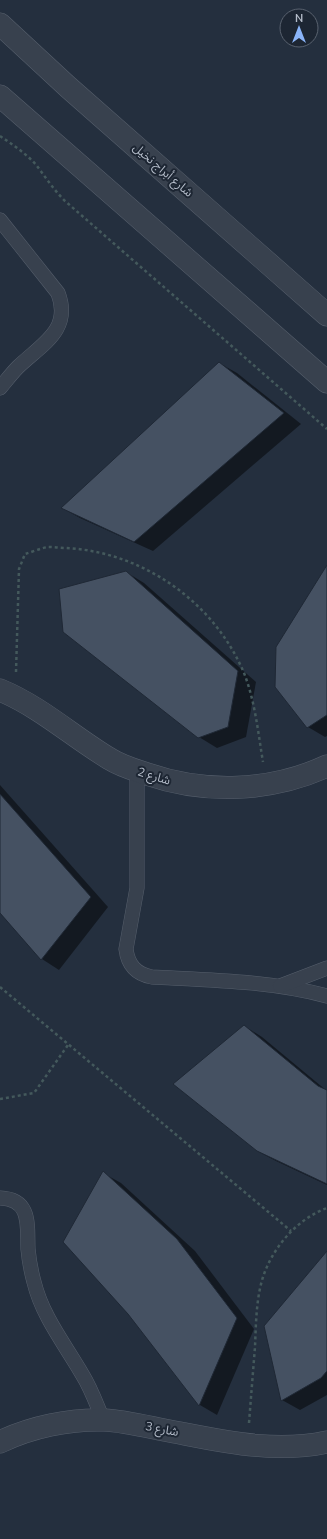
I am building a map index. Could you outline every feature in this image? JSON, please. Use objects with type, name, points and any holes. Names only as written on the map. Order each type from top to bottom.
[{"type":"street","name":"شارع أبراج نخيل","points":[[0,24],[68,87],[327,315]]},
{"type":"street","points":[[0,96],[327,382]]},
{"type":"street","name":"شارع 2","points":[[7,693],[31,705],[112,760],[137,771],[182,784],[214,788],[241,788],[291,779],[314,772],[327,766]]},
{"type":"street","name":"شارع 3","points":[[0,1442],[40,1427],[71,1422],[103,1420],[136,1424],[247,1445],[292,1447],[327,1442]]},
{"type":"lane","points":[[0,220],[58,293],[62,304],[62,315],[59,326],[53,335],[17,368],[0,388]]},
{"type":"lane","points":[[137,771],[136,900],[126,948],[127,957],[131,965],[137,971],[152,977],[280,986],[327,996]]},
{"type":"lane","points":[[280,986],[327,968]]},
{"type":"lane","points":[[0,1198],[9,1199],[17,1203],[23,1209],[27,1217],[30,1265],[38,1298],[52,1326],[86,1381],[103,1420]]},
{"type":"path","points":[[0,136],[24,153],[36,165],[55,192],[65,201],[327,429]]},
{"type":"path","points":[[7,693],[20,570],[25,554],[47,547],[85,549],[114,556],[142,567],[168,582],[186,596],[212,622],[230,646],[243,672],[253,700],[267,784]]},
{"type":"path","points":[[0,987],[291,1231]]},
{"type":"path","points":[[0,1098],[34,1093],[68,1045]]},
{"type":"path","points":[[247,1445],[260,1290],[263,1278],[279,1245],[291,1231],[327,1208]]},
{"type":"building","points":[[219,362],[284,413],[134,542],[61,508]]},
{"type":"building","points":[[327,565],[327,715],[307,728],[275,687],[276,647]]},
{"type":"building","points":[[126,571],[238,671],[228,727],[198,738],[63,632],[59,589]]},
{"type":"building","points":[[0,794],[91,897],[41,960],[0,913]]},
{"type":"building","points":[[244,1025],[318,1086],[327,1090],[327,1184],[257,1151],[173,1084]]},
{"type":"building","points":[[103,1171],[177,1239],[237,1318],[199,1406],[128,1314],[63,1242]]},
{"type":"building","points":[[327,1251],[327,1371],[321,1378],[281,1401],[264,1326]]}]
